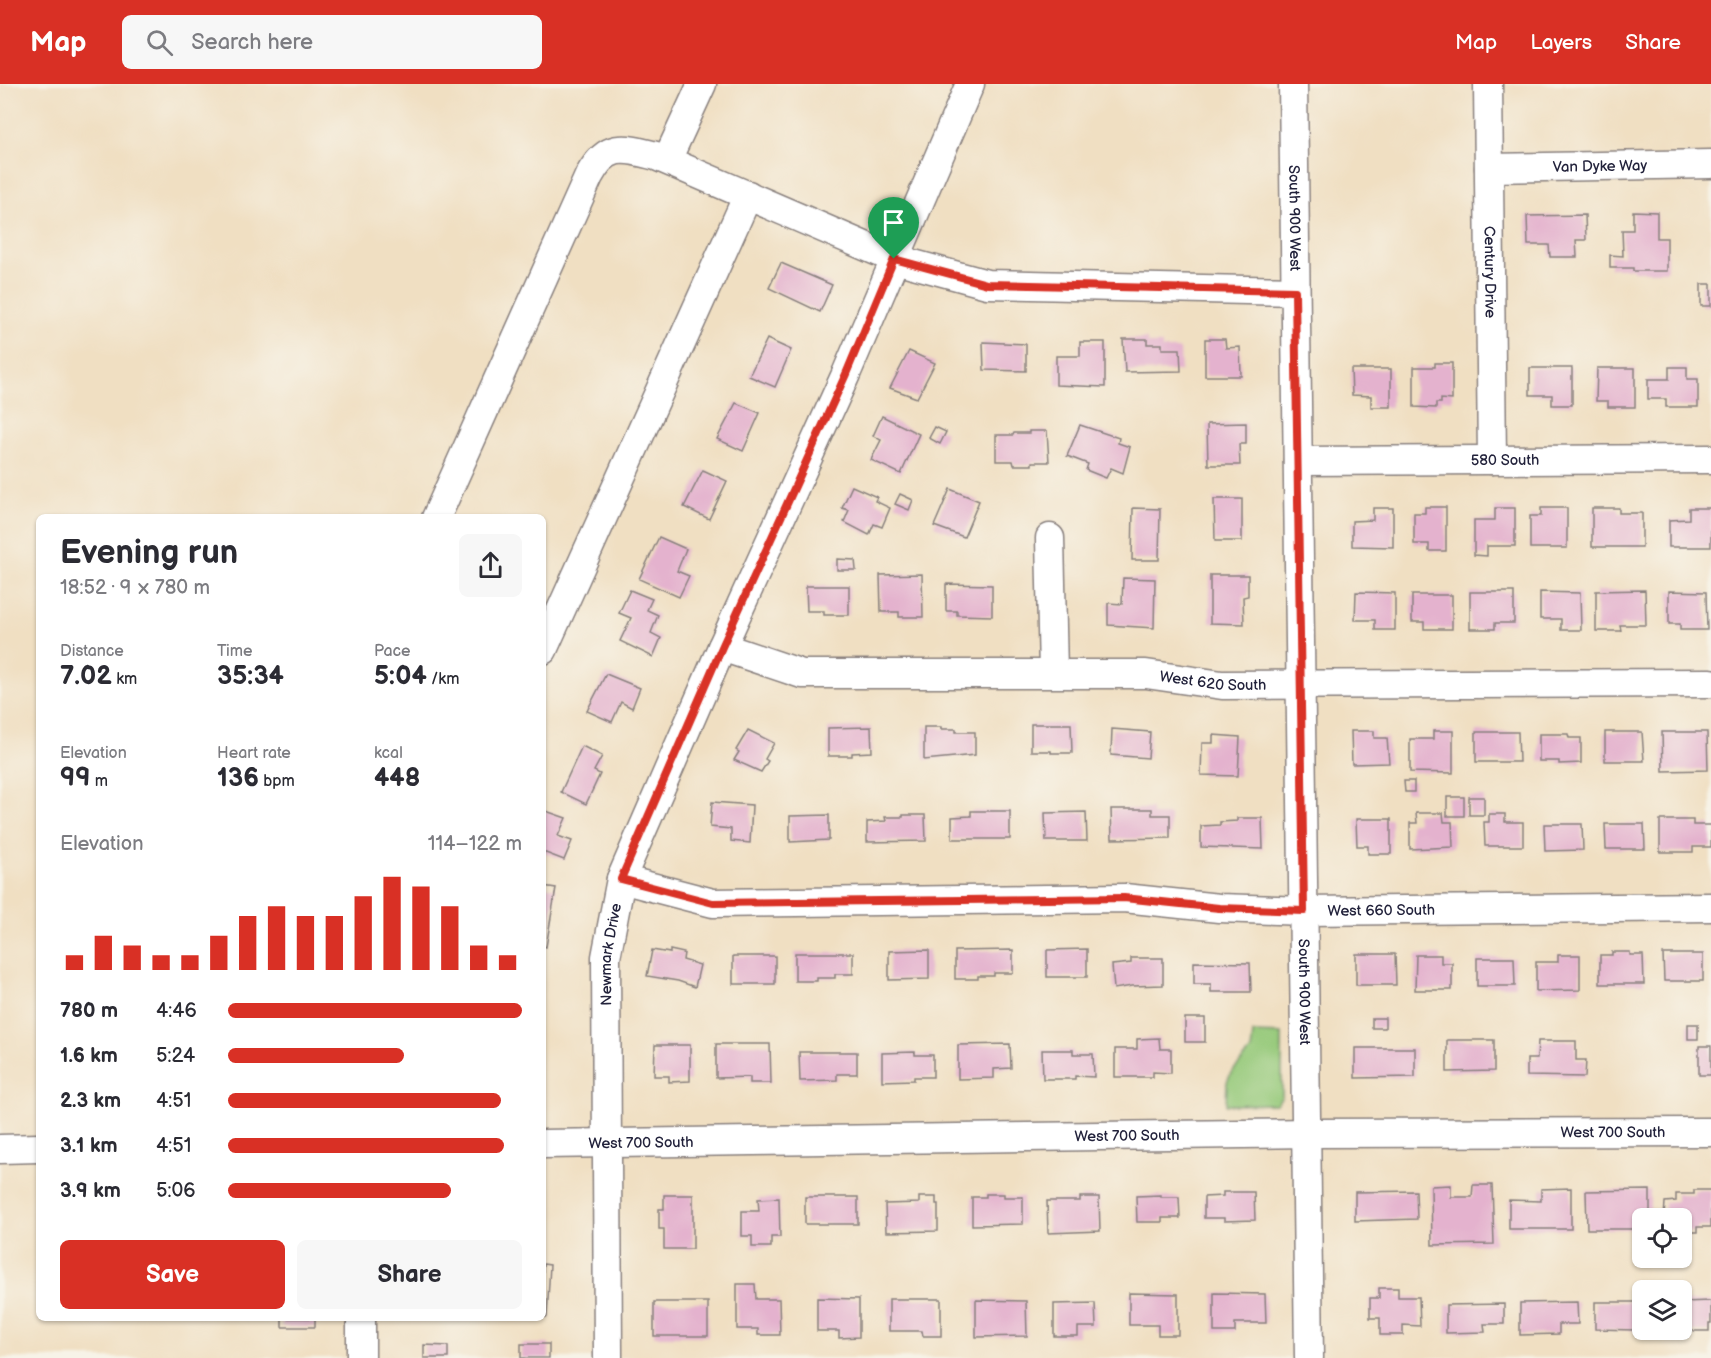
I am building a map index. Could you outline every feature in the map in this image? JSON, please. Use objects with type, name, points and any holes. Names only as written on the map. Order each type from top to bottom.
[{"type":"street","points":[[667,160],[702,84]]},
{"type":"street","name":"Newmark Drive","points":[[608,1358],[605,1143],[606,957],[621,879],[722,647],[846,374],[969,84]]},
{"type":"street","name":"South 900 West","points":[[1293,84],[1309,1358]]},
{"type":"street","name":"Century Drive","points":[[1488,84],[1492,460]]},
{"type":"street","points":[[438,514],[598,160],[614,150],[632,150],[667,160],[894,259],[987,284],[1295,291]]},
{"type":"street","name":"Van Dyke Way","points":[[1489,168],[1711,164]]},
{"type":"street","points":[[546,643],[748,195]]},
{"type":"street","name":"580 South","points":[[1298,461],[1711,459]]},
{"type":"street","points":[[1050,538],[1053,673]]},
{"type":"street","name":"West 620 South","points":[[722,647],[802,674],[1146,674],[1222,685],[1711,683]]},
{"type":"street","name":"West 660 South","points":[[621,879],[713,903],[1124,898],[1219,908],[1304,911],[1711,907]]},
{"type":"street","name":"West 700 South","points":[[546,1144],[1307,1133],[1711,1132]]},
{"type":"street","points":[[0,1149],[36,1148]]},
{"type":"street","points":[[361,1321],[361,1358]]},
{"type":"green space","points":[[1253,1033],[1282,1034],[1282,1097],[1276,1104],[1226,1105],[1227,1082],[1231,1073],[1251,1051]]},
{"type":"building","points":[[1633,211],[1657,212],[1657,238],[1667,238],[1667,271],[1610,268],[1610,255],[1623,256],[1622,230],[1633,230]]},
{"type":"building","points":[[1585,215],[1586,240],[1576,240],[1577,257],[1550,257],[1549,245],[1528,245],[1527,216]]},
{"type":"building","points":[[781,263],[832,285],[820,312],[769,288]]},
{"type":"building","points":[[1701,284],[1711,284],[1711,306],[1701,306]]},
{"type":"building","points":[[767,339],[791,350],[775,387],[749,376]]},
{"type":"building","points":[[1123,339],[1147,339],[1147,344],[1162,344],[1162,349],[1180,349],[1181,371],[1125,372]]},
{"type":"building","points":[[1205,339],[1225,339],[1226,348],[1240,347],[1241,376],[1205,376]]},
{"type":"building","points":[[983,342],[1026,344],[1026,371],[984,370]]},
{"type":"building","points":[[1080,342],[1105,342],[1105,387],[1056,385],[1056,356],[1080,356]]},
{"type":"building","points":[[909,351],[935,363],[917,398],[890,388]]},
{"type":"building","points":[[1435,363],[1452,363],[1452,400],[1441,399],[1441,403],[1436,403],[1436,408],[1414,407],[1414,367],[1435,367]]},
{"type":"building","points":[[1669,367],[1687,367],[1687,379],[1698,379],[1698,407],[1666,407],[1666,399],[1648,399],[1648,379],[1669,379]]},
{"type":"building","points":[[1530,368],[1572,368],[1572,405],[1552,405],[1552,395],[1530,395]]},
{"type":"building","points":[[1597,368],[1635,368],[1635,407],[1608,407],[1608,401],[1596,401]]},
{"type":"building","points":[[1351,369],[1391,369],[1391,407],[1371,407],[1371,396],[1352,395]]},
{"type":"building","points":[[736,403],[760,413],[743,451],[717,439]]},
{"type":"building","points":[[882,416],[919,434],[901,474],[871,460],[881,440],[873,436]]},
{"type":"building","points":[[1246,423],[1246,444],[1239,444],[1240,465],[1208,465],[1207,424]]},
{"type":"building","points":[[1080,425],[1119,438],[1118,443],[1130,447],[1123,473],[1111,468],[1106,478],[1086,470],[1088,464],[1067,456]]},
{"type":"building","points":[[935,427],[946,432],[940,444],[929,438]]},
{"type":"building","points":[[1029,431],[1047,431],[1049,462],[1014,465],[1013,461],[996,461],[996,435],[1013,435],[1014,433],[1029,433]]},
{"type":"building","points":[[703,470],[727,481],[709,519],[684,507]]},
{"type":"building","points":[[852,486],[877,497],[875,501],[890,508],[882,527],[874,524],[869,535],[844,522],[849,510],[842,508]]},
{"type":"building","points":[[950,489],[979,501],[964,537],[934,526]]},
{"type":"building","points":[[900,494],[913,500],[909,510],[895,504]]},
{"type":"building","points":[[1214,499],[1242,499],[1242,541],[1215,541]]},
{"type":"building","points":[[1425,507],[1446,507],[1446,551],[1429,551],[1429,544],[1414,544],[1414,513],[1425,513]]},
{"type":"building","points":[[1133,508],[1160,509],[1159,560],[1132,560]]},
{"type":"building","points":[[1373,508],[1393,508],[1393,547],[1352,546],[1352,521],[1373,520]]},
{"type":"building","points":[[1495,508],[1515,508],[1515,546],[1487,546],[1487,556],[1474,555],[1474,520],[1495,520]]},
{"type":"building","points":[[1541,508],[1567,508],[1567,548],[1530,548],[1530,516],[1541,516]]},
{"type":"building","points":[[1592,508],[1619,508],[1619,513],[1642,513],[1642,547],[1592,547]]},
{"type":"building","points":[[1689,508],[1711,508],[1711,547],[1669,547],[1669,520],[1689,519]]},
{"type":"building","points":[[659,537],[686,549],[677,571],[689,576],[679,597],[639,579]]},
{"type":"building","points":[[837,559],[855,560],[856,570],[837,570]]},
{"type":"building","points":[[922,574],[923,617],[899,617],[899,612],[881,612],[880,575]]},
{"type":"building","points":[[1210,575],[1248,575],[1248,596],[1243,597],[1244,624],[1210,623]]},
{"type":"building","points":[[1123,578],[1155,579],[1154,628],[1108,625],[1108,603],[1122,604]]},
{"type":"building","points":[[946,584],[992,585],[992,616],[957,615],[957,611],[946,611]]},
{"type":"building","points":[[806,586],[849,586],[849,615],[824,615],[824,611],[807,611]]},
{"type":"building","points":[[630,590],[652,599],[647,610],[658,615],[651,633],[661,638],[653,657],[620,641],[631,618],[619,613]]},
{"type":"building","points":[[1645,590],[1646,625],[1620,625],[1621,631],[1596,631],[1596,591]]},
{"type":"building","points":[[1669,591],[1706,592],[1707,630],[1680,630],[1680,624],[1669,624]]},
{"type":"building","points":[[1356,592],[1395,593],[1395,630],[1375,630],[1375,620],[1355,620]]},
{"type":"building","points":[[1470,592],[1514,592],[1514,623],[1495,623],[1495,629],[1470,629]]},
{"type":"building","points":[[1540,592],[1580,593],[1581,630],[1561,630],[1561,619],[1540,619]]},
{"type":"building","points":[[1412,595],[1452,595],[1452,629],[1424,629],[1424,622],[1412,622]]},
{"type":"building","points":[[606,674],[640,688],[632,708],[621,702],[612,722],[587,711]]},
{"type":"building","points":[[1031,724],[1071,724],[1072,753],[1031,751]]},
{"type":"building","points":[[871,727],[872,752],[852,753],[852,756],[828,756],[828,728]]},
{"type":"building","points":[[924,727],[956,729],[956,732],[975,732],[975,755],[924,760]]},
{"type":"building","points":[[1112,729],[1150,732],[1148,758],[1111,755]]},
{"type":"building","points":[[748,730],[774,743],[765,759],[768,761],[761,772],[734,760],[739,752],[736,750]]},
{"type":"building","points":[[1351,731],[1374,731],[1374,738],[1387,738],[1389,763],[1352,764]]},
{"type":"building","points":[[1433,731],[1453,731],[1453,773],[1410,772],[1410,739],[1433,739]]},
{"type":"building","points":[[1476,732],[1518,732],[1519,762],[1476,762]]},
{"type":"building","points":[[1605,732],[1642,732],[1644,761],[1605,761]]},
{"type":"building","points":[[1662,732],[1707,732],[1708,770],[1663,771]]},
{"type":"building","points":[[1539,734],[1568,734],[1569,738],[1581,738],[1581,763],[1559,764],[1559,761],[1539,761]]},
{"type":"building","points":[[1213,735],[1240,737],[1238,776],[1201,775],[1202,743],[1213,743]]},
{"type":"building","points":[[582,746],[602,756],[594,771],[600,774],[586,804],[561,792]]},
{"type":"building","points":[[1404,781],[1414,781],[1414,792],[1405,792]]},
{"type":"building","points":[[1447,797],[1464,797],[1464,816],[1447,816]]},
{"type":"building","points":[[1469,797],[1484,797],[1484,815],[1469,815]]},
{"type":"building","points":[[712,802],[752,805],[750,843],[731,841],[731,829],[710,827]]},
{"type":"building","points":[[1111,809],[1152,809],[1152,815],[1170,815],[1170,838],[1112,839]]},
{"type":"building","points":[[546,811],[566,818],[558,836],[572,841],[564,860],[546,853]]},
{"type":"building","points":[[971,811],[1010,811],[1010,839],[952,839],[952,817],[971,816]]},
{"type":"building","points":[[1086,812],[1087,841],[1046,841],[1045,813]]},
{"type":"building","points":[[1416,813],[1443,813],[1444,822],[1452,822],[1453,847],[1410,849],[1410,823],[1417,823]]},
{"type":"building","points":[[1489,814],[1505,814],[1505,822],[1523,822],[1523,846],[1485,846],[1484,822],[1489,822]]},
{"type":"building","points":[[829,815],[829,840],[790,842],[790,816]]},
{"type":"building","points":[[903,815],[925,815],[926,841],[867,842],[867,822],[886,821],[885,817],[903,817]]},
{"type":"building","points":[[1237,818],[1262,818],[1263,849],[1201,847],[1201,826],[1220,825],[1220,822],[1237,821]]},
{"type":"building","points":[[1356,819],[1391,819],[1391,854],[1368,854],[1368,846],[1357,846]]},
{"type":"building","points":[[1660,820],[1693,820],[1693,825],[1711,825],[1711,847],[1693,847],[1693,852],[1660,852]]},
{"type":"building","points":[[1544,824],[1582,824],[1583,850],[1545,851]]},
{"type":"building","points":[[1605,824],[1644,824],[1645,849],[1606,849]]},
{"type":"building","points":[[546,886],[556,888],[546,947]]},
{"type":"building","points":[[1087,949],[1087,977],[1047,977],[1047,950]]},
{"type":"building","points":[[652,950],[684,953],[683,960],[700,965],[695,987],[678,981],[647,976]]},
{"type":"building","points":[[929,950],[929,979],[889,980],[889,951]]},
{"type":"building","points":[[1013,950],[1013,973],[994,973],[994,976],[978,976],[978,979],[955,979],[955,951]]},
{"type":"building","points":[[1612,952],[1643,955],[1644,984],[1600,984],[1600,955],[1612,955]]},
{"type":"building","points":[[795,953],[853,953],[853,974],[835,974],[835,978],[817,978],[817,981],[795,981]]},
{"type":"building","points":[[1356,954],[1395,954],[1396,985],[1356,985]]},
{"type":"building","points":[[1663,954],[1703,954],[1703,981],[1664,981]]},
{"type":"building","points":[[1416,955],[1441,955],[1441,963],[1452,963],[1452,990],[1415,990]]},
{"type":"building","points":[[1558,955],[1580,955],[1580,990],[1536,991],[1536,962],[1558,962]]},
{"type":"building","points":[[733,956],[775,956],[775,984],[733,984]]},
{"type":"building","points":[[1131,958],[1163,958],[1163,985],[1114,989],[1112,965],[1131,963]]},
{"type":"building","points":[[1477,958],[1514,958],[1515,986],[1477,986]]},
{"type":"building","points":[[1194,962],[1250,963],[1251,992],[1211,992],[1211,984],[1194,984]]},
{"type":"building","points":[[1185,1018],[1205,1018],[1205,1042],[1185,1042]]},
{"type":"building","points":[[1372,1018],[1385,1018],[1385,1028],[1372,1028]]},
{"type":"building","points":[[1688,1024],[1698,1024],[1698,1039],[1688,1039]]},
{"type":"building","points":[[1159,1038],[1160,1049],[1171,1049],[1171,1073],[1153,1072],[1153,1077],[1115,1077],[1115,1049],[1137,1049],[1137,1039]]},
{"type":"building","points":[[1447,1040],[1494,1040],[1494,1071],[1447,1072]]},
{"type":"building","points":[[1538,1041],[1576,1041],[1576,1060],[1586,1060],[1585,1077],[1527,1076],[1527,1059],[1537,1059]]},
{"type":"building","points":[[716,1044],[770,1044],[771,1083],[750,1083],[750,1077],[716,1078]]},
{"type":"building","points":[[1010,1044],[1011,1068],[994,1069],[994,1078],[958,1079],[958,1045]]},
{"type":"building","points":[[655,1045],[690,1045],[690,1081],[669,1082],[669,1076],[654,1076]]},
{"type":"building","points":[[1699,1046],[1711,1046],[1711,1075],[1699,1075]]},
{"type":"building","points":[[1355,1048],[1415,1048],[1415,1077],[1355,1078]]},
{"type":"building","points":[[1042,1050],[1073,1050],[1073,1054],[1093,1054],[1094,1077],[1043,1079]]},
{"type":"building","points":[[799,1052],[857,1052],[857,1074],[837,1074],[837,1080],[800,1081]]},
{"type":"building","points":[[915,1052],[915,1055],[933,1055],[933,1077],[882,1081],[882,1053]]},
{"type":"building","points":[[1451,1185],[1451,1197],[1472,1197],[1473,1185],[1492,1185],[1494,1244],[1432,1245],[1431,1186]]},
{"type":"building","points":[[1571,1188],[1571,1229],[1509,1229],[1509,1200],[1541,1201],[1541,1189]]},
{"type":"building","points":[[1650,1190],[1650,1208],[1632,1208],[1632,1229],[1587,1229],[1586,1191]]},
{"type":"building","points":[[1694,1190],[1711,1190],[1711,1227],[1697,1227],[1697,1232],[1692,1232],[1692,1208],[1665,1208],[1665,1202],[1676,1201],[1676,1194],[1694,1194]]},
{"type":"building","points":[[1416,1191],[1417,1219],[1355,1221],[1355,1192]]},
{"type":"building","points":[[1223,1192],[1254,1192],[1255,1220],[1224,1221],[1224,1218],[1204,1218],[1204,1197],[1223,1196]]},
{"type":"building","points":[[986,1194],[1023,1197],[1023,1224],[972,1225],[972,1197],[986,1197]]},
{"type":"building","points":[[664,1195],[693,1195],[693,1249],[664,1249],[664,1229],[659,1229],[659,1209],[664,1209]]},
{"type":"building","points":[[1161,1195],[1161,1197],[1179,1197],[1180,1218],[1162,1218],[1162,1222],[1137,1222],[1136,1196]]},
{"type":"building","points":[[805,1197],[858,1197],[858,1224],[805,1224]]},
{"type":"building","points":[[919,1197],[936,1197],[938,1231],[886,1232],[885,1204],[919,1203]]},
{"type":"building","points":[[1080,1197],[1099,1197],[1100,1231],[1048,1233],[1047,1201],[1080,1201]]},
{"type":"building","points":[[779,1198],[780,1237],[771,1237],[771,1247],[752,1247],[752,1236],[742,1236],[742,1211],[759,1211],[758,1199]]},
{"type":"building","points":[[546,1264],[550,1265],[546,1317]]},
{"type":"building","points":[[737,1284],[755,1284],[756,1299],[779,1299],[780,1335],[758,1335],[758,1329],[737,1329]]},
{"type":"building","points":[[1379,1288],[1398,1288],[1398,1297],[1419,1297],[1420,1326],[1403,1325],[1403,1335],[1380,1335],[1380,1318],[1370,1318],[1370,1298],[1379,1298]]},
{"type":"building","points":[[1129,1293],[1178,1294],[1178,1335],[1158,1335],[1158,1325],[1129,1325]]},
{"type":"building","points":[[1214,1293],[1265,1294],[1266,1323],[1235,1323],[1235,1332],[1214,1332]]},
{"type":"building","points":[[817,1298],[859,1299],[859,1337],[839,1338],[839,1331],[817,1331]]},
{"type":"building","points":[[889,1299],[941,1299],[941,1336],[923,1336],[922,1331],[889,1331]]},
{"type":"building","points":[[976,1300],[1026,1301],[1027,1336],[976,1337]]},
{"type":"building","points":[[1711,1301],[1709,1331],[1692,1331],[1692,1302]]},
{"type":"building","points":[[654,1302],[708,1302],[708,1336],[654,1336]]},
{"type":"building","points":[[1577,1302],[1578,1324],[1559,1324],[1559,1334],[1520,1335],[1520,1303]]},
{"type":"building","points":[[1595,1302],[1632,1302],[1632,1330],[1595,1329]]},
{"type":"building","points":[[1095,1303],[1096,1327],[1078,1327],[1078,1336],[1054,1336],[1054,1304]]},
{"type":"building","points":[[1504,1304],[1504,1324],[1484,1324],[1485,1332],[1446,1333],[1446,1305]]},
{"type":"building","points":[[282,1321],[315,1321],[315,1327],[282,1327]]},
{"type":"building","points":[[521,1344],[549,1344],[549,1358],[521,1358]]},
{"type":"building","points":[[424,1345],[448,1346],[448,1358],[424,1358]]},
{"type":"route","points":[[894,259],[987,284],[1295,291],[1304,911],[1219,908],[1124,898],[713,903],[621,879],[722,647],[846,374],[894,259]]}]
